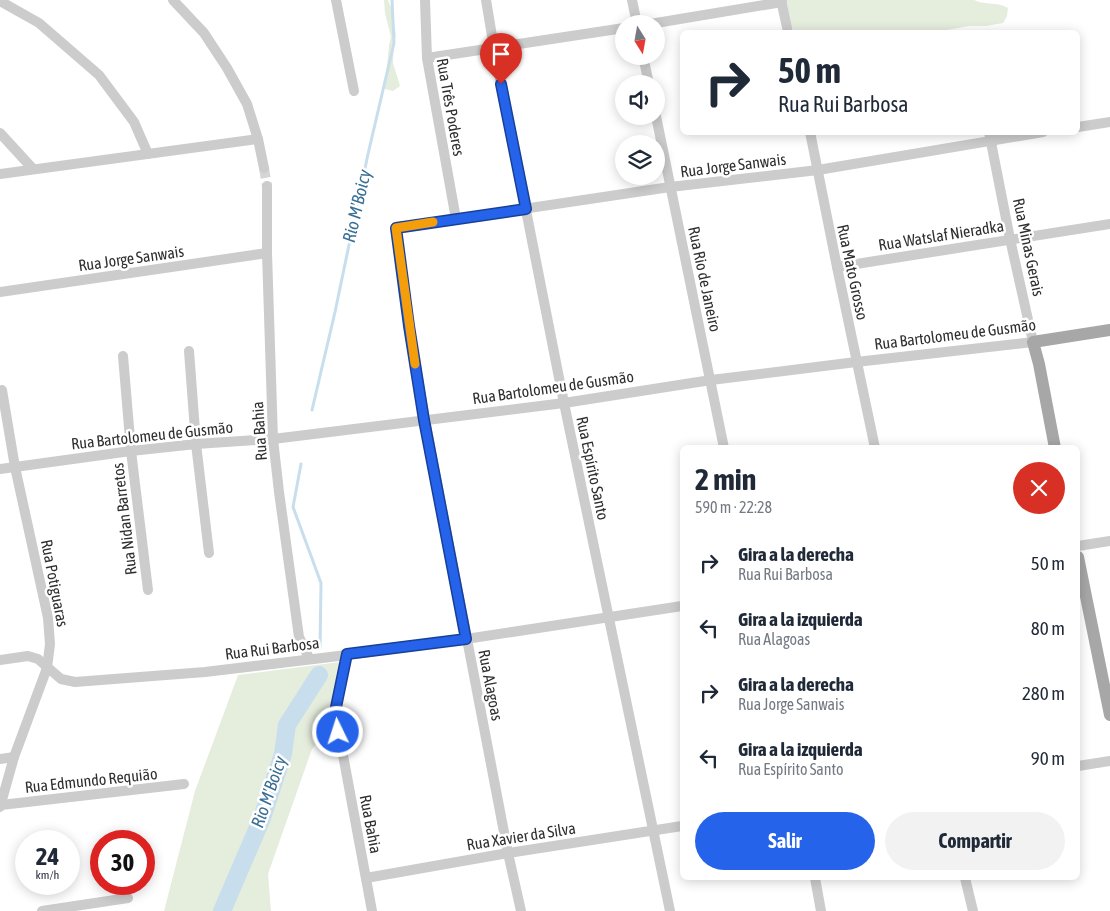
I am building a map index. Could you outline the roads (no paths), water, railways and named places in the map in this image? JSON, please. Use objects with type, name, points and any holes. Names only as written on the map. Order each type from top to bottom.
[{"type":"main road","name":"Rua Bartolomeu de Gusmão","points":[[1033,342],[1110,330]]},
{"type":"main road","name":"Rua Minas Gerais","points":[[1033,342],[1055,445]]},
{"type":"main road","points":[[1080,567],[1110,715]]},
{"type":"street","points":[[173,0],[204,33],[248,104],[264,168]]},
{"type":"street","points":[[336,0],[354,91]]},
{"type":"street","name":"Rua Três Poderes","points":[[425,0],[426,58],[456,219]]},
{"type":"street","name":"Rua Espírito Santo","points":[[486,0],[564,403],[670,911]]},
{"type":"street","points":[[632,0],[635,15]]},
{"type":"street","points":[[0,1],[39,23],[99,75],[134,122],[148,154]]},
{"type":"street","points":[[665,21],[782,1],[788,30]]},
{"type":"street","points":[[426,58],[615,29]]},
{"type":"street","points":[[1080,127],[1110,122]]},
{"type":"street","name":"Rua Rio de Janeiro","points":[[658,125],[723,445]]},
{"type":"street","points":[[0,133],[33,169]]},
{"type":"street","name":"Rua Mato Grosso","points":[[811,135],[874,445]]},
{"type":"street","name":"Rua Jorge Sanwais","points":[[396,228],[670,187],[818,170],[1003,135]]},
{"type":"street","name":"Rua Minas Gerais","points":[[990,136],[1033,342]]},
{"type":"street","points":[[0,174],[258,139]]},
{"type":"street","name":"Rua Bahia","points":[[267,186],[267,254],[273,439],[299,637],[309,658]]},
{"type":"street","name":"Rua Watslaf Nieradka","points":[[837,267],[1110,224]]},
{"type":"street","name":"Rua Alagoas","points":[[396,228],[424,420],[508,853],[521,911]]},
{"type":"street","name":"Rua Jorge Sanwais","points":[[0,292],[267,254]]},
{"type":"street","name":"Rua Bartolomeu de Gusmão","points":[[0,469],[131,451],[196,444],[273,439],[564,403],[710,380],[1033,342]]},
{"type":"street","points":[[189,351],[196,444],[209,554]]},
{"type":"street","name":"Rua Nidan Barretos","points":[[124,356],[131,451],[148,590]]},
{"type":"street","name":"Rua Potiguaras","points":[[0,806],[14,757],[47,668],[50,644],[48,618],[15,467],[2,390]]},
{"type":"street","points":[[1080,546],[1110,541]]},
{"type":"street","name":"Rua Rui Barbosa","points":[[0,660],[28,656],[38,659],[61,679],[76,682],[205,672],[466,639],[680,606]]},
{"type":"street","name":"Rua Bahia","points":[[347,654],[335,712],[372,911]]},
{"type":"street","points":[[0,759],[14,757]]},
{"type":"street","points":[[1080,766],[1110,761]]},
{"type":"street","name":"Rua Edmundo Requião","points":[[0,806],[184,784]]},
{"type":"street","name":"Rua Xavier da Silva","points":[[366,878],[508,853],[680,826]]},
{"type":"street","points":[[815,880],[822,911]]},
{"type":"street","points":[[965,880],[973,911]]},
{"type":"street","points":[[42,911],[128,898]]},
{"type":"waterway","name":"Rio M'Boicy","points":[[312,410],[394,43],[392,0]]},
{"type":"waterway","name":"Rio M'Boicy","points":[[301,464],[293,507],[321,583],[320,648]]},
{"type":"waterway","name":"Rio M'Boicy","points":[[222,911],[262,818],[283,754],[287,725],[319,675]]},
{"type":"tunnel","points":[[264,168],[267,186]]}]
